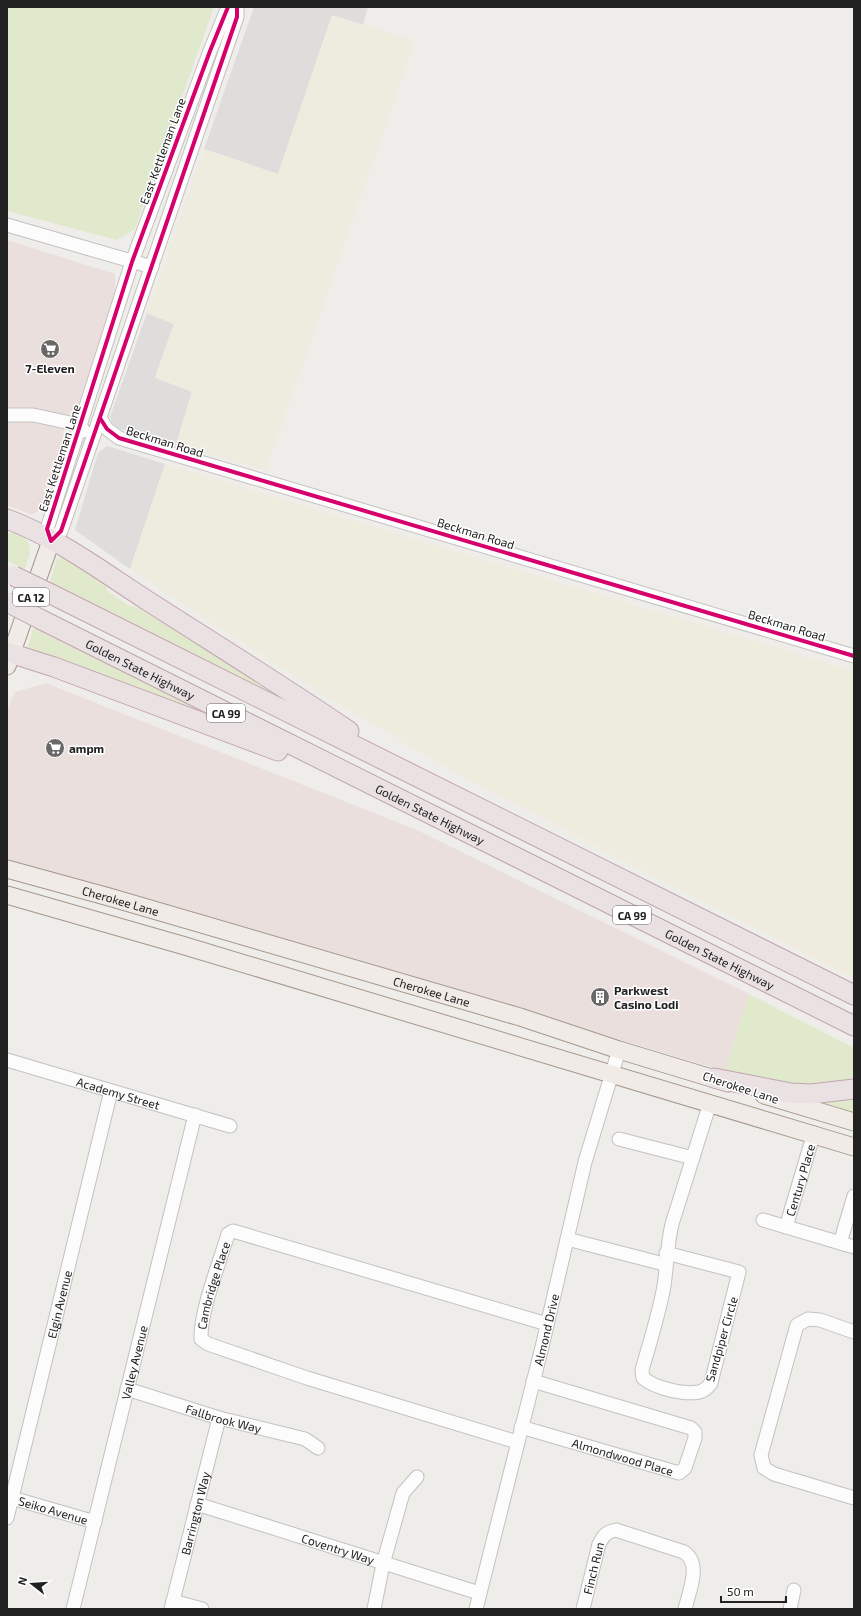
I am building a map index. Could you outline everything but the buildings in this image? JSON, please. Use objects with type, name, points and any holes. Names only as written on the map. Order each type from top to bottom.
[{"type":"highway","points":[[7,519],[23,525],[51,540],[255,668],[414,774]]},
{"type":"highway","name":"CA 99","points":[[11,574],[854,995]]},
{"type":"highway","name":"Golden State Highway","points":[[7,602],[854,1026]]},
{"type":"highway","points":[[8,657],[61,670],[280,752],[410,804]]},
{"type":"highway","points":[[714,1078],[791,1093],[817,1093],[854,1089]]},
{"type":"main road","name":"East Kettleman Lane","points":[[8,657],[51,540]]},
{"type":"main road","name":"Cherokee Lane","points":[[7,869],[109,896],[520,1017],[619,1050],[714,1078],[751,1092],[854,1122]]},
{"type":"main road","name":"Cherokee Lane","points":[[7,895],[710,1102],[854,1147]]},
{"type":"main road","points":[[242,963],[250,938]]},
{"type":"street","name":"East Kettleman Lane","points":[[228,7],[210,51],[132,262],[47,529],[51,540],[61,531],[237,17],[237,7]]},
{"type":"street","points":[[7,226],[152,268]]},
{"type":"street","points":[[94,434],[90,416],[103,375],[101,361]]},
{"type":"street","points":[[7,415],[33,415],[80,425],[86,434],[66,496],[69,507]]},
{"type":"street","name":"Beckman Road","points":[[100,418],[108,429],[119,438],[854,656]]},
{"type":"street","name":"Beckman Road","points":[[94,434],[111,439],[119,438]]},
{"type":"street","name":"Almond Drive","points":[[476,1609],[516,1442],[547,1324],[585,1162],[619,1050]]},
{"type":"street","name":"Academy Street","points":[[7,1060],[230,1126]]},
{"type":"street","name":"Elgin Avenue","points":[[7,1518],[111,1091]]},
{"type":"street","points":[[567,1239],[660,1263],[666,1258],[672,1224],[710,1102]]},
{"type":"street","name":"Valley Avenue","points":[[74,1609],[194,1115]]},
{"type":"street","name":"Century Place","points":[[786,1227],[814,1134]]},
{"type":"street","points":[[619,1139],[693,1158]]},
{"type":"street","points":[[840,1243],[854,1196]]},
{"type":"street","name":"Century Place","points":[[763,1220],[854,1247]]},
{"type":"street","name":"Cambridge Place","points":[[516,1442],[307,1378],[208,1344],[201,1339],[201,1330],[206,1308],[228,1234],[233,1231],[547,1324]]},
{"type":"street","name":"Sandpiper Circle","points":[[666,1258],[739,1272],[711,1383],[706,1389],[699,1392],[684,1392],[649,1383],[643,1378],[642,1370],[664,1286],[666,1258]]},
{"type":"street","points":[[854,1332],[820,1320],[808,1319],[797,1325],[761,1455],[764,1468],[774,1474],[854,1498]]},
{"type":"street","name":"Almondwood Place","points":[[521,1426],[679,1473],[685,1468],[695,1438],[695,1432],[691,1428],[533,1381]]},
{"type":"street","name":"Fallbrook Way","points":[[127,1389],[219,1418],[304,1439],[318,1448]]},
{"type":"street","name":"Barrington Way","points":[[172,1605],[219,1418]]},
{"type":"street","points":[[374,1609],[383,1564],[403,1493],[416,1477]]},
{"type":"street","name":"Seiko Avenue","points":[[12,1498],[95,1522]]},
{"type":"street","name":"Coventry Way","points":[[197,1504],[383,1564],[480,1593]]},
{"type":"street","name":"Finch Run","points":[[583,1609],[599,1544],[604,1535],[609,1531],[616,1530],[670,1547],[690,1556],[694,1564],[685,1609]]},
{"type":"street","points":[[790,1609],[794,1590]]},
{"type":"street","points":[[172,1605],[202,1609]]},
{"type":"shaded area","points":[[254,7],[368,7],[363,25],[332,16],[278,174],[204,149]]},
{"type":"shaded area","points":[[332,15],[415,41],[266,470],[176,445],[192,392],[155,378],[174,324],[147,313],[204,149],[278,174]]},
{"type":"shaded area","points":[[7,240],[115,274],[115,298],[77,407],[70,412],[63,433],[66,442],[44,508],[32,515],[7,505]]},
{"type":"shaded area","points":[[147,313],[174,324],[155,377],[192,391],[176,445],[117,428],[113,424],[110,417]]},
{"type":"shaded area","points":[[107,446],[165,464],[130,569],[75,530],[98,453]]},
{"type":"shaded area","points":[[165,464],[854,671],[854,979],[466,779],[317,691],[130,569]]},
{"type":"shaded area","points":[[46,683],[417,830],[749,994],[725,1071],[7,859],[7,710],[15,692]]},
{"type":"green space","points":[[7,7],[214,7],[135,229],[117,240],[7,211]]},
{"type":"green space","points":[[16,532],[26,540],[30,548],[25,569],[7,561],[7,533]]},
{"type":"green space","points":[[59,558],[65,559],[105,584],[108,592],[130,606],[140,608],[220,659],[278,692],[276,696],[50,582],[56,561]]},
{"type":"green space","points":[[34,627],[47,632],[225,722],[28,653],[27,648]]},
{"type":"green space","points":[[749,994],[854,1048],[854,1080],[804,1086],[725,1071]]},
{"type":"green space","points":[[854,1096],[854,1116],[812,1100]]},
{"type":"cycle path","points":[[228,7],[210,51],[132,262],[47,529],[51,541],[61,531],[237,17],[237,7]]},
{"type":"cycle path","points":[[100,418],[107,429],[119,438],[854,656]]},
{"type":"place","name":"7-Eleven","points":[[50,349]]},
{"type":"place","name":"ampm","points":[[55,748]]},
{"type":"place","name":"Parkwest Casino Lodi","points":[[600,997]]}]
